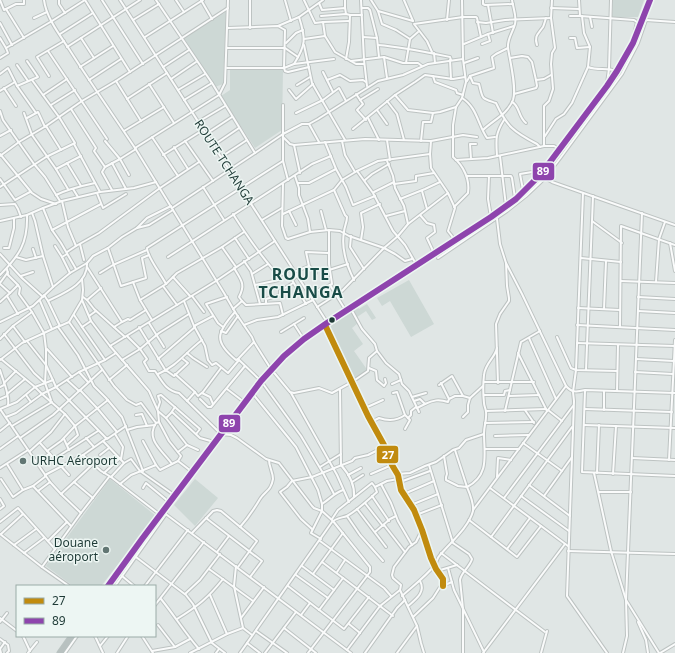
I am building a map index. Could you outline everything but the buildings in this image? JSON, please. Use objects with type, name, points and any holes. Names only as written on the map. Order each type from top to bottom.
[{"type":"highway","points":[[109,585],[133,555],[163,514],[174,496],[271,369],[304,340],[326,324],[416,266],[436,256],[455,241],[494,218],[506,206],[543,176],[617,71],[645,20],[650,0]]},
{"type":"highway","points":[[60,653],[71,637]]},
{"type":"street","points":[[0,0],[2,7],[4,10],[6,9],[24,38]]},
{"type":"street","points":[[6,9],[16,4],[24,4],[24,0]]},
{"type":"street","points":[[44,0],[47,12],[52,22],[80,67],[136,148],[227,297],[233,310],[252,337],[271,369],[291,393],[330,460],[349,502]]},
{"type":"street","points":[[59,0],[59,4],[65,13]]},
{"type":"street","points":[[6,48],[52,22],[85,0],[130,72]]},
{"type":"street","points":[[102,0],[143,64]]},
{"type":"street","name":"ROUTE TCHANGA","points":[[120,0],[317,307],[397,474],[400,488],[416,515],[434,565],[443,579],[443,586]]},
{"type":"street","points":[[68,47],[138,0]]},
{"type":"street","points":[[156,0],[212,83],[255,153]]},
{"type":"street","points":[[176,0],[184,12]]},
{"type":"street","points":[[145,37],[202,0],[212,18]]},
{"type":"street","points":[[112,190],[102,172],[105,167],[120,159],[219,95],[225,85],[228,0]]},
{"type":"street","points":[[250,0],[250,28]]},
{"type":"street","points":[[285,0],[290,21]]},
{"type":"street","points":[[304,0],[315,23],[350,21]]},
{"type":"street","points":[[228,28],[278,26],[299,17],[323,0]]},
{"type":"street","points":[[345,0],[346,14]]},
{"type":"street","points":[[361,0],[362,37],[367,86]]},
{"type":"street","points":[[371,0],[378,11],[382,24],[396,30],[410,39]]},
{"type":"street","points":[[404,0],[418,31],[427,41],[433,53],[435,63]]},
{"type":"street","points":[[447,20],[449,0]]},
{"type":"street","points":[[462,0],[464,44],[463,59],[466,82]]},
{"type":"street","points":[[483,0],[484,4],[488,5],[513,4]]},
{"type":"street","points":[[483,130],[490,123],[502,116],[512,102],[514,94],[508,48],[508,42],[516,19],[512,0]]},
{"type":"street","points":[[544,146],[544,106],[551,98],[553,84],[551,75],[552,53],[555,48],[551,18],[552,0]]},
{"type":"street","points":[[544,137],[556,119],[564,114],[572,103],[588,67],[590,47],[584,33],[579,9],[579,0]]},
{"type":"street","points":[[607,86],[609,69],[611,0]]},
{"type":"street","points":[[319,3],[322,10],[345,8]]},
{"type":"street","points":[[133,20],[159,4]]},
{"type":"street","points":[[488,5],[493,33]]},
{"type":"street","points":[[56,204],[41,199],[31,192],[0,155],[228,8]]},
{"type":"street","points":[[362,8],[368,8],[370,10],[377,38],[379,57]]},
{"type":"street","points":[[551,8],[579,9]]},
{"type":"street","points":[[378,11],[414,23],[463,17],[477,18],[481,37]]},
{"type":"street","points":[[34,18],[47,12]]},
{"type":"street","points":[[60,34],[93,13]]},
{"type":"street","points":[[321,16],[346,14],[362,15]]},
{"type":"street","points":[[346,59],[349,42],[350,15]]},
{"type":"street","points":[[570,16],[633,20],[637,22],[627,54]]},
{"type":"street","points":[[299,17],[303,30],[310,77],[344,140],[345,155],[356,171],[365,180],[380,204],[393,230],[405,245],[416,266]]},
{"type":"street","points":[[590,17],[592,27]]},
{"type":"street","points":[[537,46],[536,42],[538,32],[543,27],[546,18]]},
{"type":"street","points":[[477,22],[483,23],[516,19],[551,18]]},
{"type":"street","points":[[420,215],[427,223],[434,225],[435,232],[427,238],[436,256],[526,196],[561,158],[622,74],[638,43],[645,20],[675,22]]},
{"type":"street","points":[[322,22],[325,36],[334,52],[358,64],[364,64]]},
{"type":"street","points":[[0,23],[12,45]]},
{"type":"street","points":[[278,26],[285,31],[285,71],[288,72],[309,67]]},
{"type":"street","points":[[464,44],[488,34],[514,26]]},
{"type":"street","points":[[286,43],[296,33],[303,30]]},
{"type":"street","points":[[406,63],[410,39],[418,31]]},
{"type":"street","points":[[482,44],[490,41],[488,34]]},
{"type":"street","points":[[304,39],[325,36]]},
{"type":"street","points":[[362,37],[377,38]]},
{"type":"street","points":[[0,38],[1,43],[6,48],[8,54],[0,58]]},
{"type":"street","points":[[81,38],[94,58]]},
{"type":"street","points":[[570,38],[574,38],[577,48],[590,47]]},
{"type":"street","points":[[49,76],[36,57],[64,41]]},
{"type":"street","points":[[294,64],[304,44]]},
{"type":"street","points":[[378,45],[408,48],[451,57],[451,79]]},
{"type":"street","points":[[80,67],[114,46]]},
{"type":"street","points":[[227,48],[285,48],[298,57]]},
{"type":"street","points":[[455,241],[448,231],[454,206],[468,193],[469,186],[467,176],[453,157],[454,144],[452,137],[456,107],[463,97],[466,82],[470,76],[494,68],[492,57],[508,48]]},
{"type":"street","points":[[163,67],[190,50]]},
{"type":"street","points":[[48,51],[75,90],[129,175]]},
{"type":"street","points":[[510,58],[522,56],[528,57],[532,62],[537,86],[536,88],[514,94]]},
{"type":"street","points":[[351,61],[384,57],[406,63],[418,63],[422,66]]},
{"type":"street","points":[[384,57],[387,78]]},
{"type":"street","points":[[464,62],[478,58]]},
{"type":"street","points":[[89,80],[122,59]]},
{"type":"street","points":[[226,68],[284,68],[294,64],[334,59]]},
{"type":"street","points":[[0,322],[30,309],[70,273],[87,263],[93,256],[108,248],[122,236],[137,228],[149,225],[283,134],[302,124],[310,124],[367,86],[387,78],[404,75],[422,66],[450,60],[463,59]]},
{"type":"street","points":[[17,86],[38,76],[27,61]]},
{"type":"street","points":[[171,78],[197,62]]},
{"type":"street","points":[[17,65],[28,82]]},
{"type":"street","points":[[588,67],[617,71]]},
{"type":"street","points":[[0,74],[8,68],[14,82],[36,113],[38,112],[61,150]]},
{"type":"street","points":[[323,72],[333,92]]},
{"type":"street","points":[[127,99],[167,73]]},
{"type":"street","points":[[178,90],[205,74]]},
{"type":"street","points":[[327,80],[340,75],[350,81],[363,80],[366,82]]},
{"type":"street","points":[[354,129],[387,101],[424,75],[451,79],[465,77]]},
{"type":"street","points":[[536,80],[545,79],[551,75]]},
{"type":"street","points":[[433,76],[435,82],[456,90],[457,93],[473,108],[481,128],[488,138],[495,137]]},
{"type":"street","points":[[470,76],[473,83],[479,84],[484,98],[488,102],[496,103],[504,120],[515,132],[540,147]]},
{"type":"street","points":[[297,85],[310,77]]},
{"type":"street","points":[[43,95],[67,79]]},
{"type":"street","points":[[32,80],[75,141],[74,144],[95,182],[103,208],[126,194]]},
{"type":"street","points":[[116,81],[141,121]]},
{"type":"street","points":[[0,91],[14,82]]},
{"type":"street","points":[[184,100],[212,83]]},
{"type":"street","points":[[149,84],[174,123]]},
{"type":"street","points":[[289,90],[296,99],[313,84]]},
{"type":"street","points":[[4,88],[16,106]]},
{"type":"street","points":[[296,113],[323,100],[340,88],[346,101]]},
{"type":"street","points":[[360,100],[378,89]]},
{"type":"street","points":[[51,105],[75,90]]},
{"type":"street","points":[[356,94],[363,104],[357,110],[367,119],[379,140]]},
{"type":"street","points":[[395,95],[408,110],[432,113],[456,107]]},
{"type":"street","points":[[387,101],[397,114],[404,140]]},
{"type":"street","points":[[512,102],[517,106],[521,118],[526,123]]},
{"type":"street","points":[[283,105],[283,160],[288,180]]},
{"type":"street","points":[[198,122],[225,106]]},
{"type":"street","points":[[124,131],[164,107]]},
{"type":"street","points":[[71,109],[96,148],[94,151],[105,167]]},
{"type":"street","points":[[377,110],[387,124]]},
{"type":"street","points":[[0,113],[3,120],[61,201],[76,246]]},
{"type":"street","points":[[24,113],[32,135],[68,189]]},
{"type":"street","points":[[26,118],[36,113]]},
{"type":"street","points":[[421,141],[423,122],[431,122],[432,113]]},
{"type":"street","points":[[206,134],[232,117]]},
{"type":"street","points":[[504,120],[495,137],[506,206]]},
{"type":"street","points":[[310,124],[319,143]]},
{"type":"street","points":[[213,146],[239,128]]},
{"type":"street","points":[[0,136],[11,130]]},
{"type":"street","points":[[163,155],[203,130]]},
{"type":"street","points":[[284,138],[289,144],[294,145],[365,139],[421,141],[463,135],[477,137]]},
{"type":"street","points":[[152,137],[178,176]]},
{"type":"street","points":[[220,157],[247,140]]},
{"type":"street","points":[[387,140],[389,164],[396,191],[405,211],[408,224]]},
{"type":"street","points":[[430,140],[430,165],[434,174],[448,193],[454,206]]},
{"type":"street","points":[[185,141],[212,181]]},
{"type":"street","points":[[325,142],[336,169],[354,205],[375,196]]},
{"type":"street","points":[[0,187],[46,157],[74,144]]},
{"type":"street","points":[[471,159],[470,144],[476,144]]},
{"type":"street","points":[[294,145],[300,173]]},
{"type":"street","points":[[456,160],[498,156],[544,146],[554,146],[560,150]]},
{"type":"street","points":[[174,147],[188,169]]},
{"type":"street","points":[[283,214],[334,190],[342,180],[356,171],[378,161],[430,154]]},
{"type":"street","points":[[56,169],[81,156]]},
{"type":"street","points":[[168,257],[312,164],[331,156]]},
{"type":"street","points":[[100,273],[113,265],[147,250],[147,248],[283,160]]},
{"type":"street","points":[[62,257],[76,246],[99,233],[160,188],[199,162]]},
{"type":"street","points":[[67,163],[81,187]]},
{"type":"street","points":[[112,163],[126,188]]},
{"type":"street","points":[[365,180],[389,164]]},
{"type":"street","points":[[298,184],[309,183],[336,169]]},
{"type":"street","points":[[524,191],[520,174],[538,171],[552,182],[675,225]]},
{"type":"street","points":[[373,193],[394,183],[416,180],[416,176],[434,174]]},
{"type":"street","points":[[295,176],[302,206],[308,219],[310,232]]},
{"type":"street","points":[[467,176],[512,176],[516,199]]},
{"type":"street","points":[[489,176],[488,199],[506,263],[566,386],[573,392],[586,390],[674,393]]},
{"type":"street","points":[[0,179],[15,200],[31,192]]},
{"type":"street","points":[[56,195],[68,189],[81,187],[95,182]]},
{"type":"street","points":[[0,221],[32,214],[61,201],[156,182]]},
{"type":"street","points":[[400,198],[422,191],[440,182]]},
{"type":"street","points":[[283,183],[282,228],[287,239],[310,232],[338,230],[384,248],[405,261],[412,259]]},
{"type":"street","points":[[203,187],[224,220]]},
{"type":"street","points":[[73,189],[78,198]]},
{"type":"street","points":[[334,190],[347,217],[347,223],[343,233],[344,253],[354,280]]},
{"type":"street","points":[[422,191],[427,209]]},
{"type":"street","points":[[317,307],[336,295],[354,280],[408,224],[448,193]]},
{"type":"street","points":[[583,193],[576,370],[573,392],[574,405],[567,591],[568,599],[607,653]]},
{"type":"street","points":[[586,370],[593,196]]},
{"type":"street","points":[[0,205],[15,204],[21,217]]},
{"type":"street","points":[[52,230],[101,204]]},
{"type":"street","points":[[362,240],[363,227],[361,213],[380,204]]},
{"type":"street","points":[[43,208],[52,230],[76,270]]},
{"type":"street","points":[[137,228],[147,218],[172,208]]},
{"type":"street","points":[[262,220],[282,208]]},
{"type":"street","points":[[290,211],[296,225]]},
{"type":"street","points":[[321,211],[326,230]]},
{"type":"street","points":[[386,216],[405,211]]},
{"type":"street","points":[[623,653],[627,636],[626,600],[642,213]]},
{"type":"street","points":[[32,214],[53,287]]},
{"type":"street","points":[[233,214],[258,252],[280,276],[292,268]]},
{"type":"street","points":[[10,293],[0,283],[26,239],[27,215]]},
{"type":"street","points":[[4,248],[9,248],[14,228],[14,218]]},
{"type":"street","points":[[592,221],[622,243]]},
{"type":"street","points":[[656,282],[659,239],[665,222]]},
{"type":"street","points":[[620,327],[621,226],[675,245]]},
{"type":"street","points":[[329,230],[329,270],[332,284],[330,285],[336,295],[375,344],[377,351],[386,364],[397,371],[400,380],[404,387],[409,391],[419,412]]},
{"type":"street","points":[[140,300],[166,284],[177,273],[203,259],[244,232]]},
{"type":"street","points":[[351,236],[350,247],[364,269]]},
{"type":"street","points":[[235,238],[249,259]]},
{"type":"street","points":[[110,346],[184,301],[275,241]]},
{"type":"street","points":[[670,243],[675,271]]},
{"type":"street","points":[[80,244],[84,260]]},
{"type":"street","points":[[55,246],[70,273]]},
{"type":"street","points":[[222,247],[243,284],[242,292],[239,297],[242,301],[246,305],[280,303],[283,315]]},
{"type":"street","points":[[108,248],[121,286],[146,278],[142,258],[149,255]]},
{"type":"street","points":[[33,249],[36,258]]},
{"type":"street","points":[[147,250],[166,284]]},
{"type":"street","points":[[316,273],[309,266],[306,252],[329,253]]},
{"type":"street","points":[[0,254],[48,301],[59,326],[85,368],[89,381]]},
{"type":"street","points":[[16,257],[26,260],[43,256]]},
{"type":"street","points":[[580,258],[621,262]]},
{"type":"street","points":[[244,261],[252,274],[260,304]]},
{"type":"street","points":[[604,309],[606,261]]},
{"type":"street","points":[[67,445],[78,436],[75,426],[60,409],[1,359],[26,341],[69,322],[82,300],[82,280],[87,263]]},
{"type":"street","points":[[498,383],[496,324],[500,314],[509,301],[506,286],[506,263]]},
{"type":"street","points":[[252,274],[268,264]]},
{"type":"street","points":[[329,270],[348,264]]},
{"type":"street","points":[[294,272],[309,266]]},
{"type":"street","points":[[87,267],[122,322]]},
{"type":"street","points":[[0,275],[7,271]]},
{"type":"street","points":[[7,271],[20,288],[19,294],[32,312],[44,333],[46,349],[44,383]]},
{"type":"street","points":[[21,276],[33,272]]},
{"type":"street","points":[[297,276],[292,279],[293,283],[306,304]]},
{"type":"street","points":[[173,277],[204,312]]},
{"type":"street","points":[[48,301],[70,289],[82,280]]},
{"type":"street","points":[[255,285],[279,280]]},
{"type":"street","points":[[621,281],[675,283]]},
{"type":"street","points":[[133,282],[140,300],[152,320]]},
{"type":"street","points":[[266,303],[266,299],[280,296],[280,291],[293,283]]},
{"type":"street","points":[[0,302],[18,285]]},
{"type":"street","points":[[309,295],[330,285]]},
{"type":"street","points":[[163,286],[176,305]]},
{"type":"street","points":[[87,300],[101,288]]},
{"type":"street","points":[[6,296],[18,314]]},
{"type":"street","points":[[83,296],[96,311],[140,349],[147,359],[144,362],[149,371],[155,371],[171,392],[179,394],[221,434],[231,435],[237,438],[269,460],[278,463],[312,506],[322,511],[332,520],[370,567],[370,572],[308,653]]},
{"type":"street","points":[[223,327],[218,323],[206,304],[227,297]]},
{"type":"street","points":[[638,297],[675,299]]},
{"type":"street","points":[[82,300],[91,321],[110,346],[147,387],[158,412],[153,433],[154,441],[156,446],[172,464]]},
{"type":"street","points":[[244,325],[283,315],[312,300]]},
{"type":"street","points":[[40,301],[52,330]]},
{"type":"street","points":[[184,301],[212,365],[216,363],[221,368],[229,372],[254,342]]},
{"type":"street","points":[[233,310],[242,301]]},
{"type":"street","points":[[578,308],[620,310]]},
{"type":"street","points":[[114,327],[127,319],[130,320],[146,310]]},
{"type":"street","points":[[89,316],[96,311]]},
{"type":"street","points":[[638,311],[675,313]]},
{"type":"street","points":[[0,338],[32,312]]},
{"type":"street","points":[[235,312],[221,331],[220,338],[223,349],[238,360],[261,381],[301,436],[334,494]]},
{"type":"street","points":[[122,360],[189,314]]},
{"type":"street","points":[[74,315],[105,360]]},
{"type":"street","points":[[158,359],[194,326],[213,316]]},
{"type":"street","points":[[221,331],[226,333],[238,316]]},
{"type":"street","points":[[281,332],[304,318]]},
{"type":"street","points":[[82,328],[91,321]]},
{"type":"street","points":[[69,322],[110,380],[127,400],[136,405],[140,403],[181,456],[178,461],[160,470],[144,441]]},
{"type":"street","points":[[149,323],[164,347]]},
{"type":"street","points":[[294,324],[304,340]]},
{"type":"street","points":[[577,325],[675,330]]},
{"type":"street","points":[[13,326],[46,365],[56,387],[98,431],[107,438]]},
{"type":"street","points":[[140,327],[166,371],[173,376],[188,363],[183,358]]},
{"type":"street","points":[[505,410],[521,342],[540,331]]},
{"type":"street","points":[[4,334],[44,383],[52,402]]},
{"type":"street","points":[[529,338],[556,399]]},
{"type":"street","points":[[557,338],[571,368],[576,370],[617,371]]},
{"type":"street","points":[[157,374],[166,371],[183,358],[187,352],[202,340]]},
{"type":"street","points":[[669,460],[674,393],[673,374],[675,340]]},
{"type":"street","points":[[577,343],[675,346]]},
{"type":"street","points":[[617,391],[618,345]]},
{"type":"street","points":[[444,456],[447,474],[446,480],[458,486],[467,487],[476,481],[483,470],[486,411],[484,404],[484,384],[486,367],[497,352],[497,348]]},
{"type":"street","points":[[46,349],[72,377]]},
{"type":"street","points":[[291,393],[319,388],[332,393],[340,390],[368,372],[369,358],[377,351]]},
{"type":"street","points":[[6,417],[16,413],[42,394],[56,387],[85,368],[105,360],[116,352]]},
{"type":"street","points":[[187,352],[207,367]]},
{"type":"street","points":[[518,353],[547,410],[562,421]]},
{"type":"street","points":[[636,359],[674,361]]},
{"type":"street","points":[[110,380],[127,365]]},
{"type":"street","points":[[200,399],[209,407],[227,389],[245,366]]},
{"type":"street","points":[[176,374],[198,396],[221,368]]},
{"type":"street","points":[[369,368],[376,371],[377,380],[384,386],[386,383],[385,379]]},
{"type":"street","points":[[0,370],[7,395],[8,406]]},
{"type":"street","points":[[0,449],[53,415],[102,370]]},
{"type":"street","points":[[0,387],[16,371]]},
{"type":"street","points":[[79,372],[108,400],[122,417],[142,471]]},
{"type":"street","points":[[635,372],[673,374]]},
{"type":"street","points":[[449,399],[440,384],[452,376],[463,396]]},
{"type":"street","points":[[0,399],[7,395],[25,379]]},
{"type":"street","points":[[52,380],[35,387],[17,402],[0,409],[1,413],[6,417],[50,482],[81,513]]},
{"type":"street","points":[[66,380],[97,408],[117,432]]},
{"type":"street","points":[[392,384],[400,380]]},
{"type":"street","points":[[463,416],[468,412],[470,398],[484,384],[534,382]]},
{"type":"street","points":[[402,596],[420,581],[434,565],[441,553],[453,543],[469,520],[473,510],[566,386]]},
{"type":"street","points":[[227,389],[245,403]]},
{"type":"street","points":[[340,390],[341,465],[352,482],[354,497]]},
{"type":"street","points":[[484,395],[504,395],[505,391],[510,390]]},
{"type":"street","points":[[586,390],[582,472],[675,476]]},
{"type":"street","points":[[604,391],[604,410]]},
{"type":"street","points":[[187,401],[195,392]]},
{"type":"street","points":[[393,393],[397,392],[405,415],[408,418]]},
{"type":"street","points":[[412,398],[426,392]]},
{"type":"street","points":[[202,393],[210,397],[213,404]]},
{"type":"street","points":[[252,393],[296,446],[318,490],[322,504],[322,511],[312,529],[311,534],[384,588],[391,596]]},
{"type":"street","points":[[26,395],[31,402]]},
{"type":"street","points":[[157,409],[160,404],[158,396],[160,395],[181,411],[200,429],[196,434]]},
{"type":"street","points":[[509,396],[540,395]]},
{"type":"street","points":[[404,429],[410,420],[408,418],[412,411],[417,407],[433,400],[448,402],[449,399],[455,396],[470,398]]},
{"type":"street","points":[[414,401],[420,399],[425,404]]},
{"type":"street","points":[[47,451],[64,439],[75,426],[108,400]]},
{"type":"street","points":[[365,408],[383,400]]},
{"type":"street","points":[[12,426],[52,402]]},
{"type":"street","points":[[504,498],[574,405]]},
{"type":"street","points":[[166,418],[175,407]]},
{"type":"street","points":[[585,409],[672,412]]},
{"type":"street","points":[[525,410],[537,425]]},
{"type":"street","points":[[486,411],[547,410]]},
{"type":"street","points":[[176,415],[181,411]]},
{"type":"street","points":[[158,412],[166,418],[187,445],[198,450]]},
{"type":"street","points":[[172,412],[203,440],[214,443]]},
{"type":"street","points":[[0,468],[40,443],[65,414]]},
{"type":"street","points":[[136,415],[142,414],[147,426]]},
{"type":"street","points":[[371,422],[379,418],[386,420],[399,419],[405,415]]},
{"type":"street","points":[[485,422],[490,424],[534,422]]},
{"type":"street","points":[[0,431],[10,423]]},
{"type":"street","points":[[128,430],[156,423]]},
{"type":"street","points":[[584,425],[675,428]]},
{"type":"street","points":[[597,473],[599,425]]},
{"type":"street","points":[[1,478],[13,497],[23,490],[33,486],[46,475],[103,442],[126,426]]},
{"type":"street","points":[[491,537],[573,426]]},
{"type":"street","points":[[613,474],[616,426]]},
{"type":"street","points":[[54,459],[98,431]]},
{"type":"street","points":[[104,473],[120,459],[123,447],[115,434]]},
{"type":"street","points":[[397,474],[410,473],[436,462],[459,448],[466,440],[484,434]]},
{"type":"street","points":[[495,436],[529,435]]},
{"type":"street","points":[[86,438],[94,447]]},
{"type":"street","points":[[64,439],[69,450]]},
{"type":"street","points":[[103,442],[124,463]]},
{"type":"street","points":[[40,443],[69,475]]},
{"type":"street","points":[[523,443],[562,471]]},
{"type":"street","points":[[178,452],[187,445]]},
{"type":"street","points":[[312,529],[301,519],[280,492],[292,481],[323,473],[352,461],[355,458],[368,455],[384,447]]},
{"type":"street","points":[[100,455],[109,448]]},
{"type":"street","points":[[485,448],[519,449]]},
{"type":"street","points":[[455,450],[472,498],[473,510]]},
{"type":"street","points":[[37,462],[49,454]]},
{"type":"street","points":[[83,454],[104,473],[188,530],[351,653]]},
{"type":"street","points":[[320,467],[341,454]]},
{"type":"street","points":[[544,496],[572,456]]},
{"type":"street","points":[[497,478],[498,458],[511,460]]},
{"type":"street","points":[[632,458],[675,460]]},
{"type":"street","points":[[42,567],[71,526],[110,477],[124,463],[131,459],[142,471],[174,496]]},
{"type":"street","points":[[240,527],[254,511],[261,498],[266,494],[270,487],[273,474],[269,460]]},
{"type":"street","points":[[178,461],[192,472]]},
{"type":"street","points":[[7,464],[23,490]]},
{"type":"street","points":[[61,494],[93,464]]},
{"type":"street","points":[[429,464],[453,543],[471,555],[472,562],[461,576],[460,580],[463,609],[463,653]]},
{"type":"street","points":[[120,484],[131,475],[156,465]]},
{"type":"street","points":[[371,474],[392,465]]},
{"type":"street","points":[[348,475],[361,468]]},
{"type":"street","points":[[375,487],[381,484],[430,471]]},
{"type":"street","points":[[594,473],[611,551],[626,600],[659,653],[675,644]]},
{"type":"street","points":[[352,482],[364,475]]},
{"type":"street","points":[[404,494],[434,481]]},
{"type":"street","points":[[38,491],[50,482]]},
{"type":"street","points":[[74,482],[93,498]]},
{"type":"street","points":[[240,653],[320,540],[332,520],[338,510],[372,482],[378,492],[347,516],[332,520]]},
{"type":"street","points":[[143,488],[146,483],[169,503]]},
{"type":"street","points":[[381,484],[412,545]]},
{"type":"street","points":[[529,485],[570,516]]},
{"type":"street","points":[[33,486],[71,526]]},
{"type":"street","points":[[490,488],[568,546]]},
{"type":"street","points":[[322,504],[332,498],[334,494],[343,490]]},
{"type":"street","points":[[599,492],[631,492]]},
{"type":"street","points":[[411,505],[438,494]]},
{"type":"street","points":[[372,496],[389,521]]},
{"type":"street","points":[[521,496],[569,531]]},
{"type":"street","points":[[0,499],[4,506],[0,509]]},
{"type":"street","points":[[365,503],[405,552]]},
{"type":"street","points":[[416,515],[442,505]]},
{"type":"street","points":[[0,522],[18,508],[55,549]]},
{"type":"street","points":[[357,509],[386,547]]},
{"type":"street","points":[[192,533],[213,511],[219,510],[257,541],[237,567],[234,586],[243,628],[253,635]]},
{"type":"street","points":[[23,514],[0,534],[68,585]]},
{"type":"street","points":[[347,516],[360,535],[383,562]]},
{"type":"street","points":[[376,532],[396,516]]},
{"type":"street","points":[[206,518],[262,561],[250,576]]},
{"type":"street","points":[[507,549],[530,518]]},
{"type":"street","points":[[469,520],[517,557],[541,526]]},
{"type":"street","points":[[48,541],[67,522]]},
{"type":"street","points":[[14,545],[36,528]]},
{"type":"street","points":[[146,585],[188,530]]},
{"type":"street","points":[[422,530],[416,542],[405,552],[392,571],[393,578],[401,584],[400,590],[417,626],[420,643],[424,653]]},
{"type":"street","points":[[313,574],[343,533]]},
{"type":"street","points":[[217,552],[229,536]]},
{"type":"street","points":[[24,553],[44,538]]},
{"type":"street","points":[[156,604],[204,542]]},
{"type":"street","points":[[448,568],[454,590],[483,653],[565,544]]},
{"type":"street","points":[[568,551],[611,551],[675,554]]},
{"type":"street","points":[[441,553],[546,632],[541,653]]},
{"type":"street","points":[[185,594],[200,580],[220,554]]},
{"type":"street","points":[[115,585],[122,576],[133,555],[185,594],[192,602],[212,642],[225,653]]},
{"type":"street","points":[[336,572],[345,560]]},
{"type":"street","points":[[322,562],[393,616]]},
{"type":"street","points":[[437,571],[457,565]]},
{"type":"street","points":[[302,566],[334,590]]},
{"type":"street","points":[[209,569],[234,586],[253,602]]},
{"type":"street","points":[[296,575],[328,598]]},
{"type":"street","points":[[122,576],[133,585]]},
{"type":"street","points":[[319,610],[343,578]]},
{"type":"street","points":[[177,618],[195,608],[210,595],[223,579]]},
{"type":"street","points":[[408,606],[421,593],[422,587],[420,581]]},
{"type":"street","points":[[413,617],[433,598],[439,589],[452,582]]},
{"type":"street","points":[[288,586],[344,629],[369,598]]},
{"type":"street","points":[[240,619],[264,587]]},
{"type":"street","points":[[348,650],[380,606],[400,590]]},
{"type":"street","points":[[210,595],[227,634]]},
{"type":"street","points":[[161,598],[177,618],[190,639],[199,649]]},
{"type":"street","points":[[365,653],[398,607],[405,600]]},
{"type":"street","points":[[300,615],[310,603]]},
{"type":"street","points":[[265,653],[296,612]]},
{"type":"street","points":[[7,613],[1,620],[16,630]]},
{"type":"street","points":[[634,614],[646,640],[648,653]]},
{"type":"street","points":[[349,624],[360,633]]},
{"type":"street","points":[[158,625],[175,647]]},
{"type":"street","points":[[397,653],[417,626]]},
{"type":"street","points":[[190,653],[227,634],[243,628]]},
{"type":"street","points":[[284,628],[316,653]]},
{"type":"street","points":[[256,631],[287,653]]},
{"type":"street","points":[[23,637],[29,652]]},
{"type":"street","points":[[65,653],[76,637]]},
{"type":"street","points":[[96,637],[103,653]]},
{"type":"street","points":[[100,646],[107,637]]},
{"type":"street","points":[[117,653],[127,637]]},
{"type":"street","points":[[143,637],[152,652],[175,647],[190,639]]},
{"type":"street","points":[[0,639],[8,645],[9,651],[7,653]]},
{"type":"street","points":[[1,653],[0,649],[5,642]]},
{"type":"street","points":[[29,652],[37,642]]},
{"type":"street","points":[[247,643],[260,653]]},
{"type":"street","points":[[216,653],[219,649]]},
{"type":"shaded area","points":[[613,0],[644,0],[638,17],[612,17]]},
{"type":"shaded area","points":[[226,12],[223,84],[215,87],[184,38]]},
{"type":"shaded area","points":[[230,70],[283,70],[282,130],[255,148],[221,96],[230,90]]},
{"type":"shaded area","points":[[409,280],[434,324],[411,337],[390,301],[382,306],[377,298]]},
{"type":"shaded area","points":[[367,304],[376,318],[372,320],[366,311],[357,317],[358,323],[352,328],[363,344],[354,351],[368,371],[353,381],[327,327],[358,307],[359,309]]},
{"type":"shaded area","points":[[110,479],[156,516],[102,585],[72,585],[46,566]]},
{"type":"shaded area","points":[[195,479],[218,498],[195,526],[174,505]]},
{"type":"transit line","name":"89","points":[[109,585],[261,381],[284,356],[304,339],[327,323],[491,217],[516,199],[541,174],[617,71],[633,43],[650,0]]},
{"type":"transit line","name":"27","points":[[325,325],[398,475],[401,490],[414,510],[431,558],[443,579],[443,586]]},
{"type":"place","name":"URHC Aéroport","points":[[23,461]]},
{"type":"place","name":"Douane aéroport","points":[[106,550]]},
{"type":"district","name":"ROUTE TCHANGA","points":[[301,283]]}]
